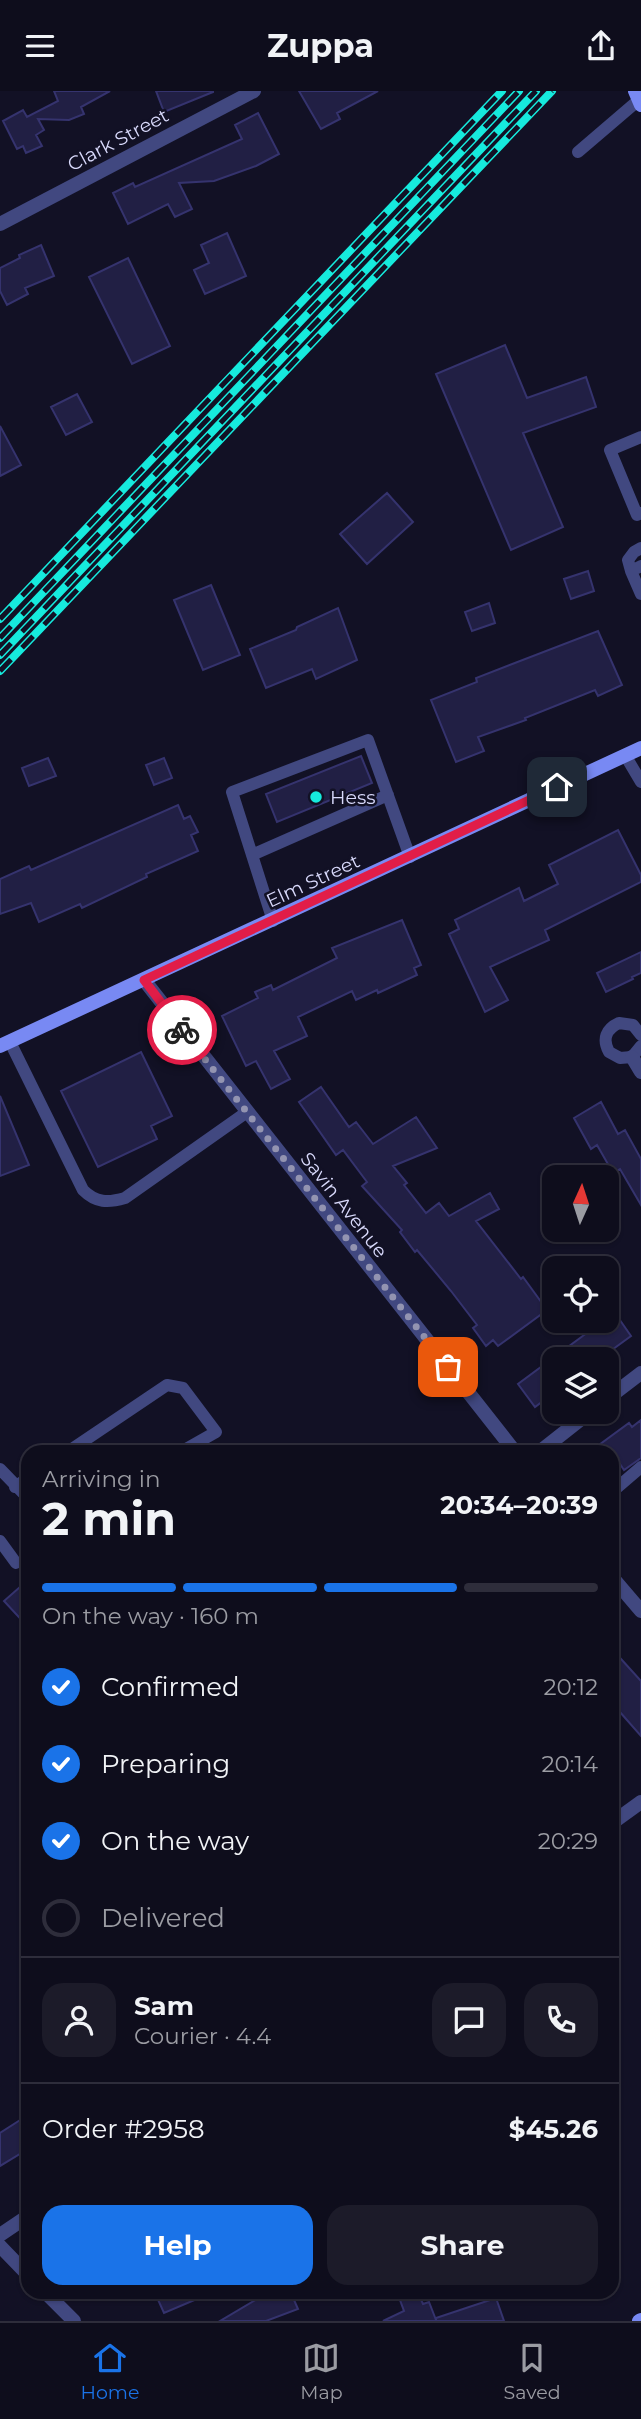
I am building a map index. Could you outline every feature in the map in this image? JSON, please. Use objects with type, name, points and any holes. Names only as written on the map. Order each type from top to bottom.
[{"type":"main road","name":"Elm Street","points":[[5,1044],[641,748]]},
{"type":"street","name":"Clark Street","points":[[0,224],[254,91]]},
{"type":"street","name":"Savin Avenue","points":[[144,980],[510,1445]]},
{"type":"street","points":[[637,1051],[641,1072]]},
{"type":"street","points":[[619,1390],[641,1373]]},
{"type":"street","points":[[548,1445],[575,1424]]},
{"type":"street","points":[[619,1585],[641,1611]]},
{"type":"street","points":[[619,1818],[641,1802]]},
{"type":"street","points":[[0,2235],[21,2221]]},
{"type":"street","points":[[0,2246],[21,2268]]},
{"type":"street","points":[[52,2299],[74,2321]]},
{"type":"lane","points":[[578,152],[639,98]]},
{"type":"lane","points":[[641,437],[610,450],[637,515],[641,513]]},
{"type":"lane","points":[[641,548],[628,560],[636,569],[641,594]]},
{"type":"lane","points":[[272,921],[232,792],[368,740],[410,857]]},
{"type":"lane","points":[[625,755],[641,782]]},
{"type":"lane","points":[[252,855],[388,795]]},
{"type":"lane","points":[[637,1051],[620,1058],[609,1052],[605,1039],[614,1025],[628,1023],[641,1035]]},
{"type":"lane","points":[[5,1044],[83,1190],[89,1196],[105,1203],[125,1198],[247,1112]]},
{"type":"lane","points":[[78,1445],[167,1385],[183,1388],[216,1432],[193,1445]]},
{"type":"lane","points":[[619,1486],[641,1467]]},
{"type":"lane","points":[[0,1469],[21,1492]]},
{"type":"lane","points":[[15,1487],[21,1483]]},
{"type":"lane","points":[[0,1541],[16,1563]]},
{"type":"building","points":[[54,91],[110,91],[81,107],[84,114],[69,120],[38,119],[44,130],[36,135],[42,146],[26,153],[23,146],[17,149],[3,121],[23,110],[27,117],[58,101]]},
{"type":"building","points":[[156,91],[213,91],[213,92],[164,112]]},
{"type":"building","points":[[299,91],[378,91],[337,113],[340,119],[321,129]]},
{"type":"building","points":[[258,113],[279,154],[256,166],[214,181],[179,183],[192,209],[175,217],[168,204],[128,224],[113,193],[133,183],[135,187],[242,139],[235,125]]},
{"type":"building","points":[[227,233],[246,276],[205,294],[194,270],[209,263],[201,245]]},
{"type":"building","points":[[41,245],[54,276],[25,288],[28,294],[7,305],[0,291],[0,268]]},
{"type":"building","points":[[128,258],[170,346],[132,364],[89,277]]},
{"type":"building","points":[[505,345],[527,398],[586,377],[596,407],[523,433],[563,527],[511,550],[436,374]]},
{"type":"building","points":[[77,394],[92,422],[66,435],[51,407]]},
{"type":"building","points":[[0,426],[21,465],[0,476]]},
{"type":"building","points":[[387,493],[413,522],[367,564],[340,534]]},
{"type":"building","points":[[588,571],[594,591],[571,599],[564,579]]},
{"type":"building","points":[[211,585],[240,655],[203,670],[174,600]]},
{"type":"building","points":[[489,603],[495,623],[472,631],[465,612]]},
{"type":"building","points":[[338,608],[357,660],[316,679],[312,669],[266,688],[250,649],[296,630],[297,627]]},
{"type":"building","points":[[598,631],[622,685],[598,696],[595,690],[525,718],[526,720],[478,737],[484,751],[456,762],[431,700],[477,682],[476,678]]},
{"type":"building","points":[[361,756],[372,783],[277,822],[266,794]]},
{"type":"building","points":[[48,758],[56,776],[29,786],[22,768]]},
{"type":"building","points":[[164,758],[172,778],[154,785],[146,765]]},
{"type":"building","points":[[178,805],[184,819],[190,816],[198,832],[191,835],[198,851],[146,874],[147,877],[82,908],[80,904],[39,922],[31,903],[0,914],[0,879],[29,866],[31,870]]},
{"type":"building","points":[[618,830],[641,875],[641,882],[545,930],[549,940],[490,967],[508,1000],[485,1012],[449,934],[459,929],[455,920],[519,888],[524,901],[558,884],[549,865]]},
{"type":"building","points":[[402,920],[421,965],[414,968],[417,975],[356,1000],[352,991],[298,1017],[307,1036],[274,1051],[290,1079],[271,1089],[256,1061],[246,1066],[222,1016],[258,998],[255,992],[271,985],[273,990],[337,958],[332,948]]},
{"type":"building","points":[[641,952],[641,973],[606,992],[597,973]]},
{"type":"building","points":[[141,1052],[172,1116],[151,1126],[157,1139],[98,1167],[61,1091]]},
{"type":"building","points":[[321,1087],[349,1127],[356,1122],[373,1144],[416,1117],[437,1148],[393,1166],[407,1183],[404,1185],[426,1213],[439,1203],[449,1216],[490,1193],[499,1209],[476,1221],[542,1303],[542,1314],[498,1346],[493,1340],[486,1346],[473,1328],[477,1325],[451,1291],[417,1250],[415,1252],[400,1232],[402,1230],[362,1186],[367,1182],[343,1150],[336,1155],[299,1102]]},
{"type":"building","points":[[0,1096],[29,1165],[0,1176]]},
{"type":"building","points":[[601,1102],[618,1134],[625,1130],[641,1159],[641,1205],[620,1165],[608,1165],[597,1145],[591,1149],[574,1118]]},
{"type":"building","points":[[619,1319],[631,1336],[616,1347],[568,1347],[587,1333],[619,1333]]},
{"type":"building","points":[[542,1366],[542,1402],[535,1407],[518,1384]]},
{"type":"building","points":[[641,1420],[641,1458],[624,1470],[619,1465],[619,1445],[599,1445],[629,1423],[632,1427]]},
{"type":"building","points":[[21,1586],[21,1619],[4,1601]]},
{"type":"building","points":[[619,1657],[641,1681],[641,1736],[619,1711]]},
{"type":"building","points":[[21,2120],[21,2153],[0,2166],[0,2133]]},
{"type":"building","points":[[158,2299],[197,2299],[164,2313]]},
{"type":"building","points":[[257,2299],[294,2299],[298,2309],[266,2321],[220,2321]]},
{"type":"building","points":[[421,2299],[423,2304],[429,2302],[436,2320],[496,2299],[504,2321],[383,2321],[404,2311],[400,2300]]},
{"type":"railway","points":[[0,619],[502,91]]},
{"type":"railway","points":[[0,638],[519,91]]},
{"type":"railway","points":[[0,655],[536,91]]},
{"type":"railway","points":[[0,671],[552,91]]},
{"type":"way so far","points":[[182,1030],[448,1367]]},
{"type":"place","name":"Hess","points":[[316,797]]},
{"type":"route","points":[[182,1030],[144,980],[557,787]]}]
